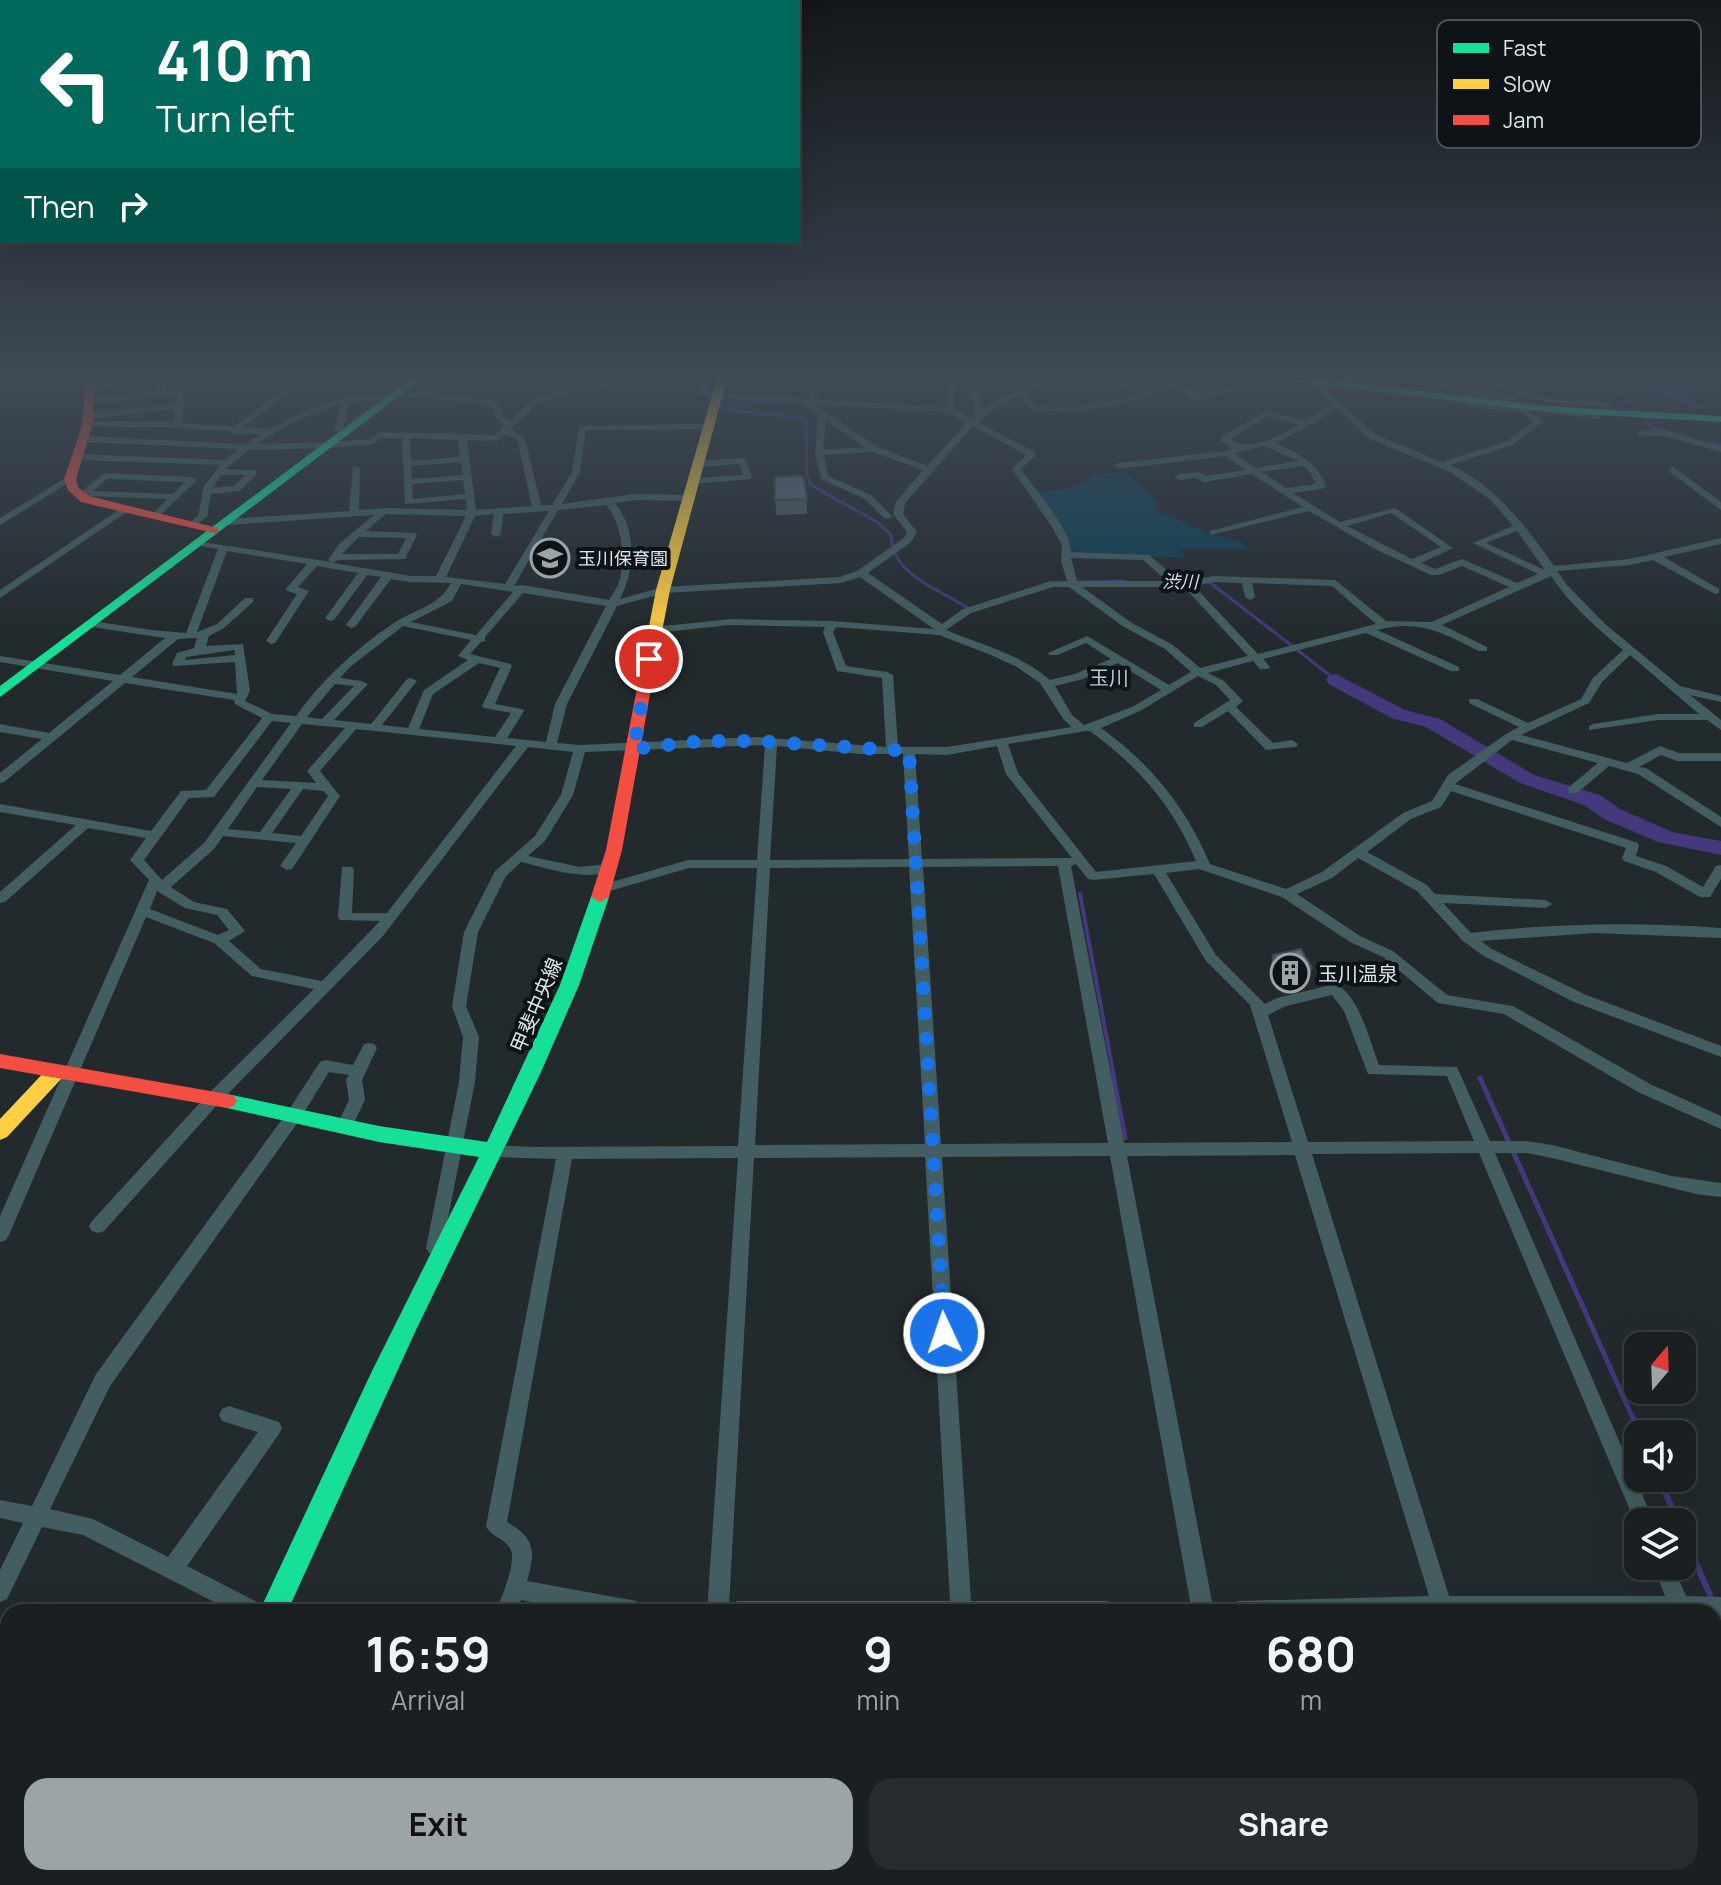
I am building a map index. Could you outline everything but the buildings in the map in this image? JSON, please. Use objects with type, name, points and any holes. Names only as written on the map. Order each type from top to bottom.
[{"type":"main road","points":[[74,463],[70,479],[72,488],[83,494],[126,509],[222,533]]},
{"type":"main road","points":[[0,693],[199,543],[222,533],[307,463]]},
{"type":"main road","name":"甲斐中央線","points":[[277,1604],[331,1481],[568,990],[609,868],[663,590],[698,463]]},
{"type":"main road","points":[[0,1061],[62,1075],[213,1099],[292,1118],[492,1151]]},
{"type":"main road","points":[[0,1132],[62,1075]]},
{"type":"street","points":[[139,477],[155,463]]},
{"type":"street","points":[[191,525],[202,517],[208,491],[228,463]]},
{"type":"street","points":[[419,463],[407,464],[408,502],[470,496]]},
{"type":"street","points":[[439,580],[472,513],[465,463]]},
{"type":"street","points":[[527,463],[537,508]]},
{"type":"street","points":[[508,587],[576,472],[577,463]]},
{"type":"street","points":[[222,533],[354,513],[472,513],[608,501],[693,481],[737,463]]},
{"type":"street","points":[[693,481],[748,477],[743,463]]},
{"type":"street","points":[[821,463],[824,477],[868,497],[888,517]]},
{"type":"street","points":[[911,463],[930,470]]},
{"type":"street","points":[[333,561],[388,575],[522,588],[614,604],[663,590],[818,583],[861,573],[897,552],[908,540],[910,526],[898,514],[897,508],[936,463]]},
{"type":"street","points":[[1022,463],[1016,469],[1057,527],[1068,555],[1071,582],[1128,625],[1169,647],[1198,672],[1220,683],[1237,701],[1198,725]]},
{"type":"street","points":[[1118,466],[1144,463]]},
{"type":"street","points":[[1242,463],[1339,525],[1412,563],[1435,573],[1462,562],[1518,587]]},
{"type":"street","points":[[1179,477],[1198,475],[1204,479],[1304,463],[1318,476],[1321,486],[1286,491]]},
{"type":"street","points":[[1437,463],[1493,497],[1550,571],[1628,651],[1721,726]]},
{"type":"street","points":[[1442,465],[1449,463]]},
{"type":"street","points":[[354,513],[356,468]]},
{"type":"street","points":[[1673,470],[1721,507]]},
{"type":"street","points":[[208,491],[237,489],[253,473],[221,472]]},
{"type":"street","points":[[83,494],[105,476],[192,480],[156,516]]},
{"type":"street","points":[[408,482],[467,477]]},
{"type":"street","points":[[0,522],[70,479]]},
{"type":"street","points":[[83,494],[175,497]]},
{"type":"street","points":[[551,745],[561,704],[614,604],[627,568],[621,515],[608,501]]},
{"type":"street","points":[[1213,533],[1311,508]]},
{"type":"street","points":[[0,595],[126,509]]},
{"type":"street","points":[[1339,525],[1392,510],[1448,548],[1412,563]]},
{"type":"street","points":[[333,561],[342,546],[384,511]]},
{"type":"street","points":[[496,534],[499,511]]},
{"type":"street","points":[[1519,527],[1478,543],[1550,571]]},
{"type":"street","points":[[222,533],[315,562],[402,557],[412,535],[358,534]]},
{"type":"street","points":[[199,650],[197,633],[222,533]]},
{"type":"street","points":[[241,658],[178,664],[181,655],[239,646],[241,658],[244,691],[239,702],[269,717],[352,727],[580,749],[634,749],[701,741],[947,751],[1087,728],[1136,709],[1198,672],[1384,625],[1434,625],[1550,571],[1656,557],[1721,541]]},
{"type":"street","points":[[1068,555],[1146,557],[1182,584],[1264,667]]},
{"type":"street","points":[[1656,557],[1715,591]]},
{"type":"street","points":[[271,641],[304,591],[290,590],[315,562]]},
{"type":"street","points":[[330,618],[365,571]]},
{"type":"street","points":[[861,573],[936,623],[941,631]]},
{"type":"street","points":[[351,625],[388,575]]},
{"type":"street","points":[[941,631],[967,611],[1071,582],[1182,584],[1215,579],[1335,583],[1384,625]]},
{"type":"street","points":[[0,1235],[62,1075],[142,911],[158,887],[209,846],[299,720],[332,680],[402,623],[448,599],[458,580]]},
{"type":"street","points":[[1246,580],[1250,597]]},
{"type":"street","points":[[498,742],[518,711],[488,706],[506,666],[463,656],[481,639],[522,588]]},
{"type":"street","points":[[92,624],[176,635],[212,631],[249,600]]},
{"type":"street","points":[[655,630],[730,622],[941,631],[1017,660],[1048,684],[1065,718],[1087,728],[1152,777],[1193,837],[1204,866]]},
{"type":"street","points":[[402,623],[481,639]]},
{"type":"street","points":[[832,624],[828,632],[841,669],[887,675],[916,862],[961,1604]]},
{"type":"street","points":[[1434,625],[1483,649]]},
{"type":"street","points":[[1366,629],[1455,669]]},
{"type":"street","points":[[0,779],[176,635]]},
{"type":"street","points":[[1053,653],[1087,639],[1169,690]]},
{"type":"street","points":[[1287,894],[1327,875],[1407,816],[1437,804],[1452,778],[1510,736],[1585,701],[1597,680],[1628,651]]},
{"type":"street","points":[[0,659],[241,698]]},
{"type":"street","points":[[412,733],[427,694],[477,659]]},
{"type":"street","points":[[1048,684],[1079,677],[1119,659]]},
{"type":"street","points":[[325,723],[362,684],[332,680]]},
{"type":"street","points":[[373,729],[411,681]]},
{"type":"street","points":[[1676,688],[1721,699]]},
{"type":"street","points":[[402,692],[427,694]]},
{"type":"street","points":[[1473,701],[1527,727]]},
{"type":"street","points":[[1229,706],[1270,747],[1292,744]]},
{"type":"street","points":[[219,940],[238,931],[222,912],[190,905],[158,887],[156,879],[137,860],[185,794],[210,794],[269,717]]},
{"type":"street","points":[[1593,728],[1658,717],[1709,717]]},
{"type":"street","points":[[287,866],[334,796],[313,771],[352,727]]},
{"type":"street","points":[[0,728],[52,737]]},
{"type":"street","points":[[1510,736],[1642,771],[1721,823]]},
{"type":"street","points":[[719,1604],[771,742]]},
{"type":"street","points":[[1001,742],[1012,774],[1072,862],[1093,876],[1204,866],[1287,894],[1355,939],[1388,954],[1443,999],[1508,1010],[1644,1088],[1721,1123]]},
{"type":"street","points":[[98,1226],[213,1099],[390,917],[525,743]]},
{"type":"street","points":[[430,1276],[467,1082],[471,1037],[459,1006],[471,932],[491,888],[540,838],[567,795],[580,749]]},
{"type":"street","points":[[1628,768],[1660,750],[1677,757],[1721,757]]},
{"type":"street","points":[[1573,790],[1606,762]]},
{"type":"street","points":[[254,783],[326,787]]},
{"type":"street","points":[[264,836],[299,786]]},
{"type":"street","points":[[1449,786],[1633,846],[1629,858],[1661,869],[1705,894],[1721,869]]},
{"type":"street","points":[[0,808],[155,836]]},
{"type":"street","points":[[0,899],[86,823]]},
{"type":"street","points":[[219,832],[305,840]]},
{"type":"street","points":[[1359,853],[1411,881],[1468,938],[1487,952],[1579,998],[1721,1052]]},
{"type":"street","points":[[519,858],[580,871],[609,868]]},
{"type":"street","points":[[603,889],[688,864],[1072,862]]},
{"type":"street","points":[[1072,862],[1117,1148],[1202,1604]]},
{"type":"street","points":[[347,870],[345,917],[390,917]]},
{"type":"street","points":[[1158,870],[1211,958],[1257,1003],[1441,1604]]},
{"type":"street","points":[[1430,898],[1545,904]]},
{"type":"street","points":[[142,911],[219,940],[257,973],[324,986]]},
{"type":"street","points":[[1468,938],[1515,931],[1580,929],[1721,933]]},
{"type":"street","points":[[1260,1013],[1282,1002],[1335,989],[1351,1010],[1373,1070],[1452,1071],[1638,1508]]},
{"type":"street","points":[[344,1127],[357,1100],[354,1080],[369,1048]]},
{"type":"street","points":[[0,1592],[103,1380],[292,1118],[325,1066],[358,1071]]},
{"type":"street","points":[[492,1151],[1484,1146],[1558,1152],[1674,1184],[1721,1190]]},
{"type":"street","points":[[510,1604],[524,1558],[517,1539],[496,1526],[565,1152]]},
{"type":"street","points":[[173,1568],[272,1428],[229,1415]]},
{"type":"street","points":[[1,1511],[86,1526],[241,1604]]},
{"type":"street","points":[[1669,1580],[1679,1604]]},
{"type":"street","points":[[516,1589],[594,1604]]},
{"type":"shaded area","points":[[1126,472],[1159,504],[1154,509],[1210,534],[1240,541],[1249,549],[1182,549],[1184,558],[1071,551],[1037,491],[1070,489],[1089,480],[1091,474]]},
{"type":"waterway","name":"渋川","points":[[807,463],[811,485],[877,522],[891,535],[893,549],[907,570],[968,608]]},
{"type":"waterway","name":"渋川","points":[[1049,583],[1124,581]]},
{"type":"waterway","name":"渋川","points":[[1208,581],[1336,680]]},
{"type":"waterway","name":"渋川","points":[[1336,680],[1398,714],[1433,723],[1527,779],[1592,800],[1612,814],[1666,837],[1721,848]]},
{"type":"waterway","points":[[1080,894],[1114,1077]]},
{"type":"waterway","points":[[1113,1075],[1125,1138]]},
{"type":"waterway","points":[[1480,1078],[1634,1420]]},
{"type":"waterway","points":[[1665,1492],[1672,1508]]},
{"type":"waterway","points":[[1696,1563],[1713,1602]]},
{"type":"traffic: fast","points":[[0,693],[305,463]]},
{"type":"traffic: fast","points":[[277,1604],[403,1332],[532,1072],[586,942],[600,897]]},
{"type":"traffic: fast","points":[[227,1101],[379,1134],[492,1151]]},
{"type":"traffic: slow","points":[[645,683],[663,590],[698,463]]},
{"type":"traffic: slow","points":[[0,1132],[55,1073]]},
{"type":"traffic: jam","points":[[75,463],[70,479],[72,488],[85,499],[214,531]]},
{"type":"traffic: jam","points":[[600,897],[614,850],[645,683]]},
{"type":"traffic: jam","points":[[0,1061],[227,1101]]},
{"type":"place","name":"玉川保育園","points":[[550,558]]},
{"type":"place","name":"玉川温泉","points":[[1290,973]]},
{"type":"district","name":"玉川","points":[[1109,677]]},
{"type":"route","points":[[649,659],[634,749],[701,741],[756,741],[909,751],[944,1333]]}]
